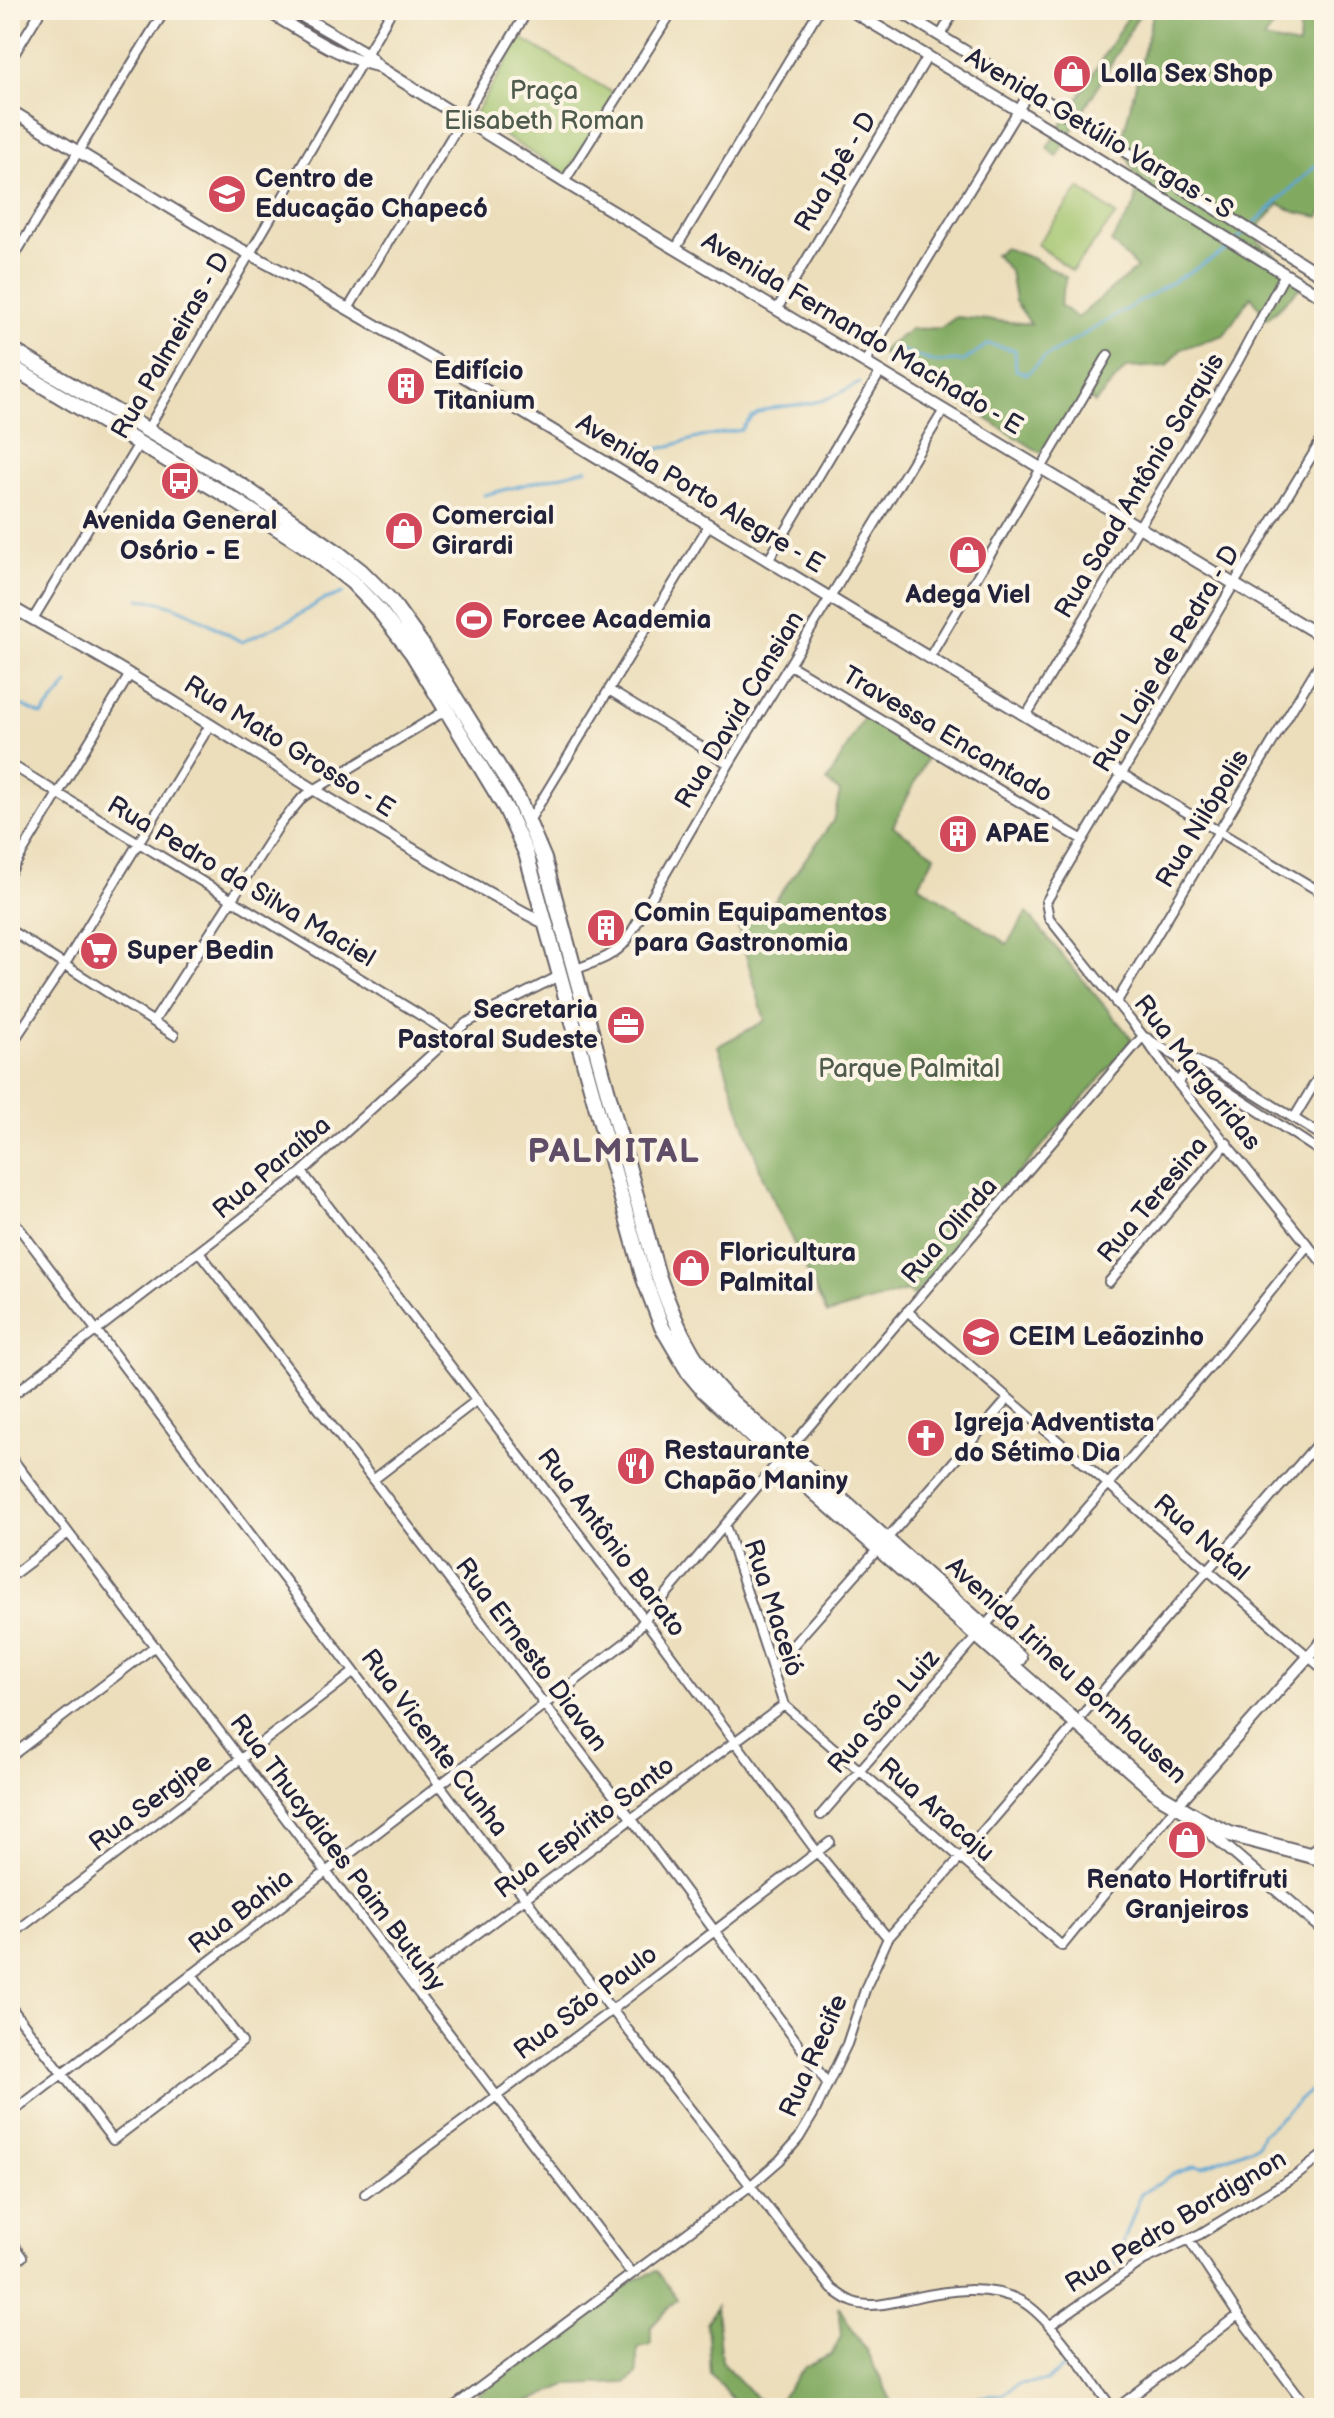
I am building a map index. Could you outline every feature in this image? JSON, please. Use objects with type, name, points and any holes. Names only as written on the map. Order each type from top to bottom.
[{"type":"main road","points":[[10,349],[58,386],[143,437]]},
{"type":"main road","points":[[10,366],[58,386]]},
{"type":"main road","name":"Avenida Irineu Bornhausen","points":[[143,437],[280,510],[361,571],[390,600],[423,646],[526,853],[626,1217],[662,1327],[689,1373],[704,1391],[783,1456],[1080,1718],[1159,1795],[1230,1834],[1324,1859]]},
{"type":"main road","name":"Avenida Irineu Bornhausen","points":[[454,706],[518,798],[544,859],[657,1272],[674,1320],[712,1383],[783,1456]]},
{"type":"main road","points":[[546,924],[561,921]]},
{"type":"street","points":[[10,61],[41,10]]},
{"type":"street","points":[[10,263],[165,10]]},
{"type":"street","name":"Avenida Fernando Machado - E","points":[[265,10],[379,67],[564,182],[1324,638]]},
{"type":"street","name":"Avenida Fernando Machado - E","points":[[291,10],[363,58]]},
{"type":"street","name":"Rua Palmeiras - D","points":[[33,619],[392,10]]},
{"type":"street","points":[[348,309],[528,10]]},
{"type":"street","points":[[564,182],[673,10]]},
{"type":"street","points":[[676,248],[819,10]]},
{"type":"street","name":"Avenida Getúlio Vargas - S","points":[[850,10],[1324,298]]},
{"type":"street","name":"Avenida Getúlio Vargas - S","points":[[898,10],[1324,277]]},
{"type":"street","points":[[940,36],[955,10]]},
{"type":"street","name":"Rua Ipê - D","points":[[777,309],[928,56]]},
{"type":"street","points":[[865,362],[1030,91]]},
{"type":"street","name":"Avenida Porto Alegre - E","points":[[10,110],[1324,894]]},
{"type":"street","name":"Rua Saad Antônio Sarquis","points":[[1026,716],[1237,363],[1285,274]]},
{"type":"street","points":[[929,658],[1108,355]]},
{"type":"street","points":[[768,561],[881,371]]},
{"type":"street","name":"Rua David Cansian","points":[[576,969],[606,958],[627,940],[729,764],[944,410]]},
{"type":"street","name":"Rua Laje de Pedra - D","points":[[1046,902],[1324,436]]},
{"type":"street","points":[[529,821],[709,525]]},
{"type":"street","name":"Rua Mato Grosso - E","points":[[10,606],[130,674],[314,790],[546,924]]},
{"type":"street","name":"Rua Nilópolis","points":[[1116,1003],[1324,656]]},
{"type":"street","name":"Travessa Encantado","points":[[790,665],[1083,840]]},
{"type":"street","points":[[10,873],[130,674]]},
{"type":"street","points":[[609,690],[729,764]]},
{"type":"street","points":[[154,1021],[280,824],[303,797],[454,706]]},
{"type":"street","points":[[10,1042],[65,964],[210,725]]},
{"type":"street","name":"Rua Pedro da Silva Maciel","points":[[10,764],[451,1034]]},
{"type":"street","name":"Rua Margaridas","points":[[1046,902],[1049,918],[1324,1265]]},
{"type":"street","points":[[10,930],[174,1035]]},
{"type":"street","name":"Rua Paraíba","points":[[10,1397],[302,1172],[451,1034],[466,1023],[561,975]]},
{"type":"street","points":[[1143,1036],[1324,1154]]},
{"type":"street","points":[[1143,1036],[1216,1070],[1324,1137]]},
{"type":"street","name":"Rua Olinda","points":[[644,1619],[1143,1036]]},
{"type":"street","points":[[1178,1084],[1181,1077],[1193,1068]]},
{"type":"street","points":[[1294,1118],[1324,1068]]},
{"type":"street","name":"Rua Teresina","points":[[1109,1282],[1227,1143]]},
{"type":"street","name":"Rua Antônio Barato","points":[[302,1172],[644,1619],[817,1852],[888,1938]]},
{"type":"street","name":"Rua Vicente Cunha","points":[[11,1220],[612,2010],[832,2289],[852,2302],[869,2304],[955,2291],[995,2292],[1022,2302],[1049,2326]]},
{"type":"street","name":"Rua São Luiz","points":[[821,1815],[1209,1368],[1308,1245]]},
{"type":"street","name":"Rua Ernesto Diavan","points":[[200,1253],[631,1818],[828,2084]]},
{"type":"street","name":"Rua Natal","points":[[907,1311],[1324,1670]]},
{"type":"street","points":[[772,1669],[1008,1399]]},
{"type":"street","points":[[373,1480],[477,1400]]},
{"type":"street","name":"Rua Recife","points":[[452,2408],[750,2186],[780,2160],[799,2138],[828,2084],[888,1938],[1324,1436]]},
{"type":"street","name":"Rua Thucydides Paim Butuhy","points":[[10,1456],[632,2274]]},
{"type":"street","name":"Rua Maceió","points":[[725,1525],[784,1705]]},
{"type":"street","points":[[10,1577],[68,1533]]},
{"type":"street","name":"Rua Bahia","points":[[10,2114],[626,1642],[644,1619]]},
{"type":"street","points":[[1324,1639],[1177,1805],[1324,1931]]},
{"type":"street","points":[[10,1757],[155,1646]]},
{"type":"street","name":"Rua Sergipe","points":[[10,1936],[354,1672]]},
{"type":"street","name":"Rua Espírito Santo","points":[[411,1983],[784,1705]]},
{"type":"street","name":"Rua Aracaju","points":[[784,1705],[1062,1946],[1177,1805]]},
{"type":"street","points":[[1308,1855],[1324,1837]]},
{"type":"street","name":"Rua São Paulo","points":[[365,2194],[830,1842]]},
{"type":"street","points":[[10,2006],[113,2140],[242,2042],[192,1974]]},
{"type":"street","name":"Rua Pedro Bordignon","points":[[1049,2326],[1144,2260],[1189,2240],[1297,2175],[1324,2154]]},
{"type":"street","points":[[10,2240],[22,2257]]},
{"type":"street","points":[[1189,2240],[1238,2315],[1306,2404],[1294,2408]]},
{"type":"street","points":[[1049,2326],[1114,2408],[1238,2315]]},
{"type":"green space","points":[[1132,10],[1142,10],[1057,157],[1047,148]]},
{"type":"green space","points":[[1154,10],[1285,10],[1264,39],[1299,46],[1301,10],[1324,24],[1324,209],[1319,217],[1295,212],[1279,204],[1259,226],[1258,241],[1307,281],[1267,319],[1251,296],[1224,335],[1181,349],[1167,366],[1126,368],[1095,403],[1085,394],[1041,453],[880,352],[911,329],[941,328],[956,317],[1031,324],[1015,301],[1010,271],[995,254],[1005,248],[1034,259],[1066,277],[1060,305],[1077,318],[1137,268],[1111,242],[1135,205],[1137,178],[1121,144]]},
{"type":"green space","name":"Praça Elisabeth Roman","points":[[521,38],[615,94],[567,174],[473,117]]},
{"type":"green space","points":[[1080,188],[1116,215],[1072,271],[1037,244]]},
{"type":"green space","name":"Parque Palmital","points":[[865,716],[928,756],[893,826],[935,855],[919,885],[1007,944],[1027,913],[1133,1040],[914,1296],[906,1291],[827,1314],[763,1178],[718,1046],[765,1021],[733,910],[757,921],[833,821],[840,792],[827,782]]},
{"type":"green space","points":[[657,2271],[677,2299],[651,2327],[651,2344],[637,2348],[637,2374],[626,2383],[567,2385],[521,2408],[460,2408],[636,2279]]},
{"type":"green space","points":[[838,2306],[866,2350],[895,2408],[740,2408],[710,2373],[707,2323],[716,2307],[721,2361],[762,2404],[779,2400],[805,2367],[831,2355],[841,2336]]},
{"type":"waterway","points":[[894,348],[934,362],[964,361],[988,344],[1015,350],[1016,370],[1027,374],[1044,358],[1225,251],[1316,165]]},
{"type":"waterway","points":[[635,456],[701,437],[741,430],[749,420],[767,410],[825,400],[860,383]]},
{"type":"waterway","points":[[484,495],[587,469]]},
{"type":"waterway","points":[[139,599],[181,609],[242,642],[292,619],[321,601],[343,593]]},
{"type":"waterway","points":[[10,700],[42,715],[68,684]]},
{"type":"waterway","points":[[1114,2267],[1141,2194],[1171,2175],[1195,2166],[1202,2167],[1258,2145],[1262,2134],[1324,2075]]},
{"type":"waterway","points":[[953,2408],[977,2397],[1002,2395],[1018,2384],[1047,2381],[1066,2365]]},
{"type":"place","name":"Lolla Sex Shop","points":[[1072,74]]},
{"type":"place","name":"Centro de Educação Chapecó","points":[[227,194]]},
{"type":"place","name":"Edifício Titanium","points":[[406,386]]},
{"type":"place","name":"Avenida General Osório - E","points":[[180,481]]},
{"type":"place","name":"Comercial Girardi","points":[[404,531]]},
{"type":"place","name":"Adega Viel","points":[[968,555]]},
{"type":"place","name":"Forcee Academia","points":[[474,620]]},
{"type":"place","name":"APAE","points":[[958,834]]},
{"type":"place","name":"Comin Equipamentos para Gastronomia","points":[[606,928]]},
{"type":"place","name":"Super Bedin","points":[[99,951]]},
{"type":"place","name":"Secretaria Pastoral Sudeste","points":[[626,1025]]},
{"type":"place","name":"Floricultura Palmital","points":[[691,1268]]},
{"type":"place","name":"CEIM Leãozinho","points":[[981,1337]]},
{"type":"place","name":"Igreja Adventista do Sétimo Dia","points":[[926,1438]]},
{"type":"place","name":"Restaurante Chapão Maniny","points":[[636,1466]]},
{"type":"place","name":"Renato Hortifruti Granjeiros","points":[[1187,1840]]},
{"type":"district","name":"PALMITAL","points":[[614,1151]]}]
